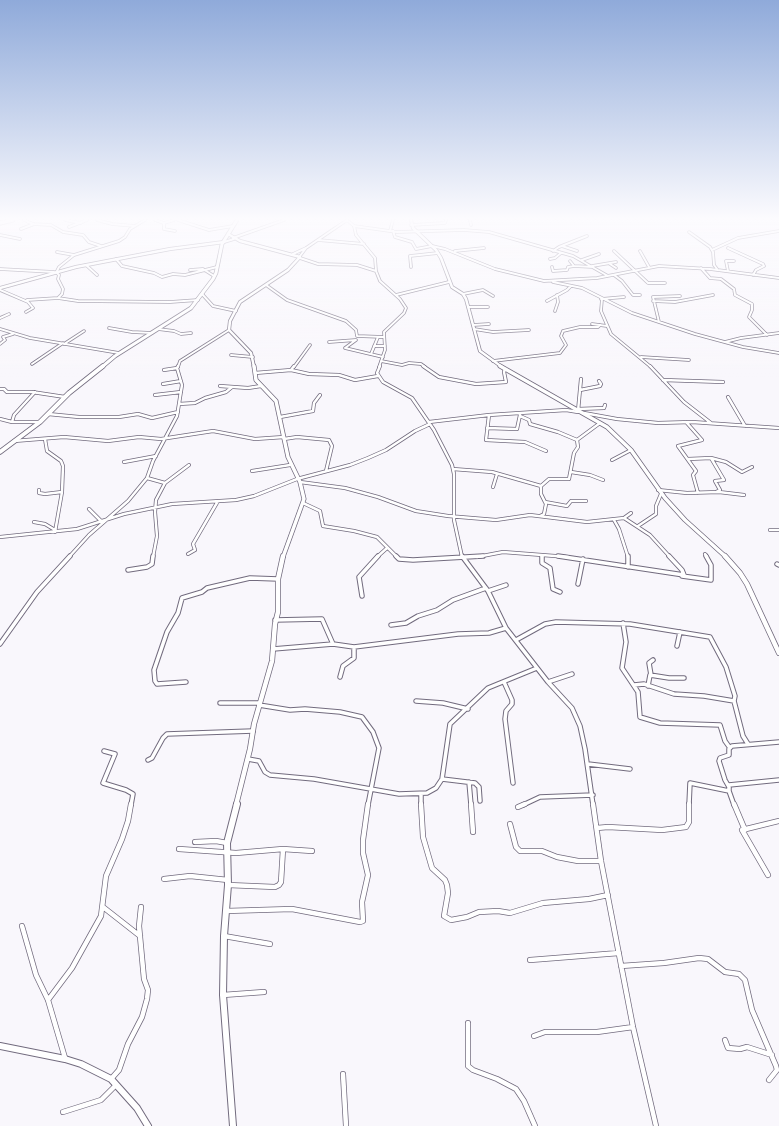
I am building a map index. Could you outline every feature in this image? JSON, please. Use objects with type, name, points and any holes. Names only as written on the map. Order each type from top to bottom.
[{"type":"main road","points":[[0,452],[40,422],[65,397],[119,353],[189,310],[198,300],[215,273]]},
{"type":"main road","points":[[0,1046],[65,1059],[81,1064],[114,1081],[137,1108],[148,1126]]},
{"type":"street","points":[[0,289],[51,273]]},
{"type":"street","points":[[57,273],[59,275],[58,280],[64,289],[58,298]]},
{"type":"street","points":[[152,273],[162,277],[173,274],[185,275],[193,273]]},
{"type":"street","points":[[209,273],[214,276]]},
{"type":"street","points":[[232,1126],[222,995],[228,883],[227,843],[248,759],[253,731],[272,661],[275,620],[278,612],[278,579],[284,550],[303,502],[303,490],[290,465],[275,399],[256,380],[253,357],[229,330],[230,321],[240,302],[284,273]]},
{"type":"street","points":[[377,273],[380,281],[396,295],[404,304],[406,310],[385,329],[385,346],[377,371],[378,376],[383,382],[412,398],[430,423],[453,469],[456,536],[462,558],[487,589],[506,628],[548,682],[572,708],[580,726],[588,764],[601,861],[632,1027],[656,1126]]},
{"type":"street","points":[[446,273],[452,287],[463,294],[466,299],[480,351],[505,369],[545,390],[607,427],[630,450],[661,494],[685,520],[721,552],[740,573],[747,584],[779,652]]},
{"type":"street","points":[[510,273],[582,288],[632,313],[659,322],[723,342],[779,353]]},
{"type":"street","points":[[603,273],[608,276]]},
{"type":"street","points":[[547,281],[597,278],[626,273]]},
{"type":"street","points":[[636,273],[648,283],[665,283]]},
{"type":"street","points":[[705,273],[710,278],[721,279],[734,289],[735,295],[752,304],[753,307],[749,317],[767,335]]},
{"type":"street","points":[[738,273],[779,278]]},
{"type":"street","points":[[614,275],[622,281],[633,296],[640,295]]},
{"type":"street","points":[[396,295],[449,282]]},
{"type":"street","points":[[266,285],[287,300],[346,321],[355,328],[356,335],[384,337]]},
{"type":"street","points":[[547,302],[571,286]]},
{"type":"street","points":[[0,289],[27,300],[58,298],[78,301],[170,302],[198,300]]},
{"type":"street","points":[[463,294],[483,290],[493,296]]},
{"type":"street","points":[[202,294],[214,306],[236,311]]},
{"type":"street","points":[[555,311],[558,302],[557,295]]},
{"type":"street","points":[[653,301],[675,302],[713,295]]},
{"type":"street","points":[[653,301],[654,297],[667,298],[680,296]]},
{"type":"street","points":[[602,299],[624,297]]},
{"type":"street","points":[[602,299],[601,311],[606,326],[615,338],[641,357],[684,402],[711,423]]},
{"type":"street","points":[[26,312],[33,308],[27,300]]},
{"type":"street","points":[[653,301],[659,322]]},
{"type":"street","points":[[469,307],[488,306]]},
{"type":"street","points":[[0,318],[9,314]]},
{"type":"street","points":[[473,327],[489,324]]},
{"type":"street","points":[[592,324],[606,326]]},
{"type":"street","points":[[493,361],[560,353],[566,345],[561,336],[562,331],[580,327],[598,327],[600,325]]},
{"type":"street","points":[[473,327],[493,332],[529,330]]},
{"type":"street","points":[[110,328],[132,332],[152,333]]},
{"type":"street","points":[[0,329],[30,338],[119,353]]},
{"type":"street","points":[[158,329],[174,331],[181,334],[191,333]]},
{"type":"street","points":[[32,364],[84,330]]},
{"type":"street","points":[[0,644],[19,620],[37,592],[89,534],[108,520],[128,501],[147,478],[156,456],[178,412],[181,381],[177,368],[182,359],[229,330]]},
{"type":"street","points":[[723,342],[779,333]]},
{"type":"street","points":[[0,344],[5,340],[3,337],[14,334]]},
{"type":"street","points":[[359,336],[345,348],[371,354],[402,365],[409,363],[421,364],[439,377],[476,384],[504,383],[506,382],[504,372],[505,369]]},
{"type":"street","points":[[371,354],[378,337]]},
{"type":"street","points":[[329,342],[356,340]]},
{"type":"street","points":[[291,370],[310,345]]},
{"type":"street","points":[[374,346],[385,346]]},
{"type":"street","points":[[231,355],[253,357]]},
{"type":"street","points":[[641,357],[689,360]]},
{"type":"street","points":[[164,370],[177,368]]},
{"type":"street","points":[[255,373],[291,370],[309,374],[339,375],[355,380],[378,376]]},
{"type":"street","points":[[578,410],[578,395],[581,379]]},
{"type":"street","points":[[663,380],[723,382]]},
{"type":"street","points":[[163,384],[181,381]]},
{"type":"street","points":[[580,390],[600,386],[601,384],[598,381]]},
{"type":"street","points":[[220,386],[248,388],[261,386]]},
{"type":"street","points":[[179,404],[195,403],[205,398],[226,392],[232,387]]},
{"type":"street","points":[[0,389],[4,389],[7,392],[35,392],[65,397]]},
{"type":"street","points":[[12,422],[14,415],[35,392]]},
{"type":"street","points":[[155,395],[181,392]]},
{"type":"street","points":[[280,417],[313,411],[314,403],[320,395]]},
{"type":"street","points":[[728,397],[745,426]]},
{"type":"street","points":[[0,537],[77,529],[124,514],[185,502],[236,500],[254,496],[368,458],[386,450],[430,423],[489,415],[520,415],[604,408],[605,405]]},
{"type":"street","points":[[578,410],[634,421],[658,423],[711,423],[779,428]]},
{"type":"street","points":[[48,414],[78,417],[138,414],[152,418],[178,412]]},
{"type":"street","points":[[489,415],[487,428],[488,440],[525,442],[546,451]]},
{"type":"street","points":[[487,428],[517,429],[520,415]]},
{"type":"street","points":[[520,415],[529,420],[530,424],[558,432],[577,440]]},
{"type":"street","points":[[0,419],[12,422],[40,422]]},
{"type":"street","points":[[686,422],[702,440],[678,446],[696,471],[693,475],[698,493]]},
{"type":"street","points":[[577,440],[600,423]]},
{"type":"street","points":[[13,442],[64,437],[108,441],[139,437],[166,438],[213,431],[255,439],[297,437],[329,440],[332,446],[326,471]]},
{"type":"street","points":[[44,438],[47,451],[62,463],[62,492],[55,531]]},
{"type":"street","points":[[538,516],[544,514],[546,502],[541,494],[541,486],[549,479],[567,480],[571,472],[574,454],[578,447],[577,440]]},
{"type":"street","points":[[612,460],[630,450]]},
{"type":"street","points":[[124,462],[156,456]]},
{"type":"street","points":[[688,459],[711,458],[726,462],[742,472],[752,467]]},
{"type":"street","points":[[711,458],[724,480],[715,481],[720,490],[716,492]]},
{"type":"street","points":[[128,570],[147,567],[152,564],[157,536],[155,512],[156,500],[165,483],[189,465]]},
{"type":"street","points":[[252,471],[290,465]]},
{"type":"street","points":[[453,469],[482,470],[541,486]]},
{"type":"street","points":[[571,472],[587,474],[602,480]]},
{"type":"street","points":[[493,487],[497,474]]},
{"type":"street","points":[[147,478],[165,483]]},
{"type":"street","points":[[299,480],[345,488],[378,497],[416,511],[454,516],[496,520],[519,516],[538,516],[581,522],[614,520],[624,518],[631,513]]},
{"type":"street","points":[[39,490],[39,493],[45,494],[62,492]]},
{"type":"street","points":[[658,490],[698,493],[734,493],[744,495]]},
{"type":"street","points":[[638,526],[650,520],[656,514],[656,506],[661,494]]},
{"type":"street","points":[[188,554],[195,550],[193,544],[214,510],[218,500]]},
{"type":"street","points":[[546,502],[567,506],[572,500],[586,501]]},
{"type":"street","points":[[303,502],[320,511],[323,526],[371,535],[381,540],[396,557],[404,560],[479,557],[502,552],[583,559],[711,580],[711,565],[705,554]]},
{"type":"street","points":[[89,509],[102,522]]},
{"type":"street","points":[[624,518],[650,535],[682,570],[684,575],[682,576]]},
{"type":"street","points":[[614,520],[619,529],[629,559],[628,567]]},
{"type":"street","points":[[34,522],[46,524],[55,531]]},
{"type":"street","points":[[770,530],[779,530]]},
{"type":"street","points":[[362,596],[359,577],[387,548]]},
{"type":"street","points":[[542,555],[542,563],[550,568],[553,589],[560,592]]},
{"type":"street","points":[[578,584],[583,559]]},
{"type":"street","points":[[186,682],[158,684],[155,681],[154,670],[167,632],[178,613],[182,598],[202,592],[207,588],[250,578],[278,579]]},
{"type":"street","points":[[391,625],[406,623],[416,617],[437,610],[453,600],[487,589],[506,585]]},
{"type":"street","points":[[275,620],[322,619],[333,644]]},
{"type":"street","points":[[516,640],[550,623],[622,624],[648,626],[710,637],[726,667],[735,696],[734,701],[743,736],[748,744]]},
{"type":"street","points":[[622,624],[626,642],[622,668],[638,692],[640,717],[660,722],[720,725],[724,741],[730,748],[730,755],[720,758],[719,762],[742,826],[745,830]]},
{"type":"street","points":[[274,649],[333,644],[354,647],[458,634],[489,633],[506,628]]},
{"type":"street","points":[[677,646],[680,632]]},
{"type":"street","points":[[340,677],[343,666],[354,658],[354,647]]},
{"type":"street","points":[[648,686],[651,675],[649,663],[653,660]]},
{"type":"street","points":[[248,759],[259,761],[265,772],[270,775],[314,779],[399,794],[421,794],[436,788],[440,784],[449,742],[449,726],[488,688],[537,668]]},
{"type":"street","points":[[548,682],[572,674]]},
{"type":"street","points":[[651,675],[669,678],[684,678]]},
{"type":"street","points":[[504,682],[512,700],[512,704],[506,711],[504,719],[513,783]]},
{"type":"street","points":[[634,685],[640,684],[674,694],[704,696],[734,701]]},
{"type":"street","points":[[416,701],[443,703],[468,709]]},
{"type":"street","points":[[220,703],[260,704],[290,710],[305,709],[340,712],[362,717],[370,726],[379,748],[363,840],[363,853],[368,875],[362,902],[363,921],[360,922],[292,909],[226,911]]},
{"type":"street","points":[[148,760],[152,758],[163,738],[167,734],[211,732],[214,734],[226,731],[253,731]]},
{"type":"street","points":[[730,748],[732,746],[748,744],[779,742]]},
{"type":"street","points":[[48,1000],[72,968],[101,916],[106,876],[128,821],[133,797],[131,792],[103,783],[115,754],[104,751]]},
{"type":"street","points":[[588,764],[630,769]]},
{"type":"street","points":[[442,779],[478,784],[480,800]]},
{"type":"street","points":[[729,789],[729,785],[779,780]]},
{"type":"street","points":[[469,782],[473,832]]},
{"type":"street","points":[[597,828],[608,827],[662,830],[686,827],[689,822],[690,783],[729,789]]},
{"type":"street","points":[[421,794],[423,837],[432,868],[445,880],[447,885],[448,893],[444,916],[451,920],[467,917],[480,912],[498,911],[510,913],[543,903],[589,899],[608,895]]},
{"type":"street","points":[[518,807],[540,797],[592,795]]},
{"type":"street","points":[[768,875],[742,830],[779,821]]},
{"type":"street","points":[[510,824],[516,847],[520,851],[542,851],[557,857],[578,861],[601,861]]},
{"type":"street","points":[[195,842],[216,841],[227,843]]},
{"type":"street","points":[[179,849],[236,853],[283,849],[312,851]]},
{"type":"street","points":[[164,879],[190,876],[228,883],[279,885],[281,882],[283,849]]},
{"type":"street","points":[[63,1112],[101,1100],[114,1081],[128,1044],[142,1017],[148,990],[144,979],[140,936],[141,907]]},
{"type":"street","points":[[103,908],[140,936]]},
{"type":"street","points":[[22,926],[36,975],[48,1000],[65,1059]]},
{"type":"street","points":[[224,936],[270,944]]},
{"type":"street","points":[[530,960],[619,953]]},
{"type":"street","points":[[621,966],[664,963],[699,958],[708,959],[725,972],[739,974],[745,980],[752,1010],[777,1070],[769,1080]]},
{"type":"street","points":[[222,995],[264,992]]},
{"type":"street","points":[[468,1023],[468,1066],[473,1070],[497,1079],[516,1089],[524,1101],[535,1126]]},
{"type":"street","points":[[534,1036],[545,1032],[567,1030],[597,1032],[632,1027]]},
{"type":"street","points":[[725,1040],[728,1048],[747,1047],[772,1055]]},
{"type":"street","points":[[343,1074],[346,1126]]}]
